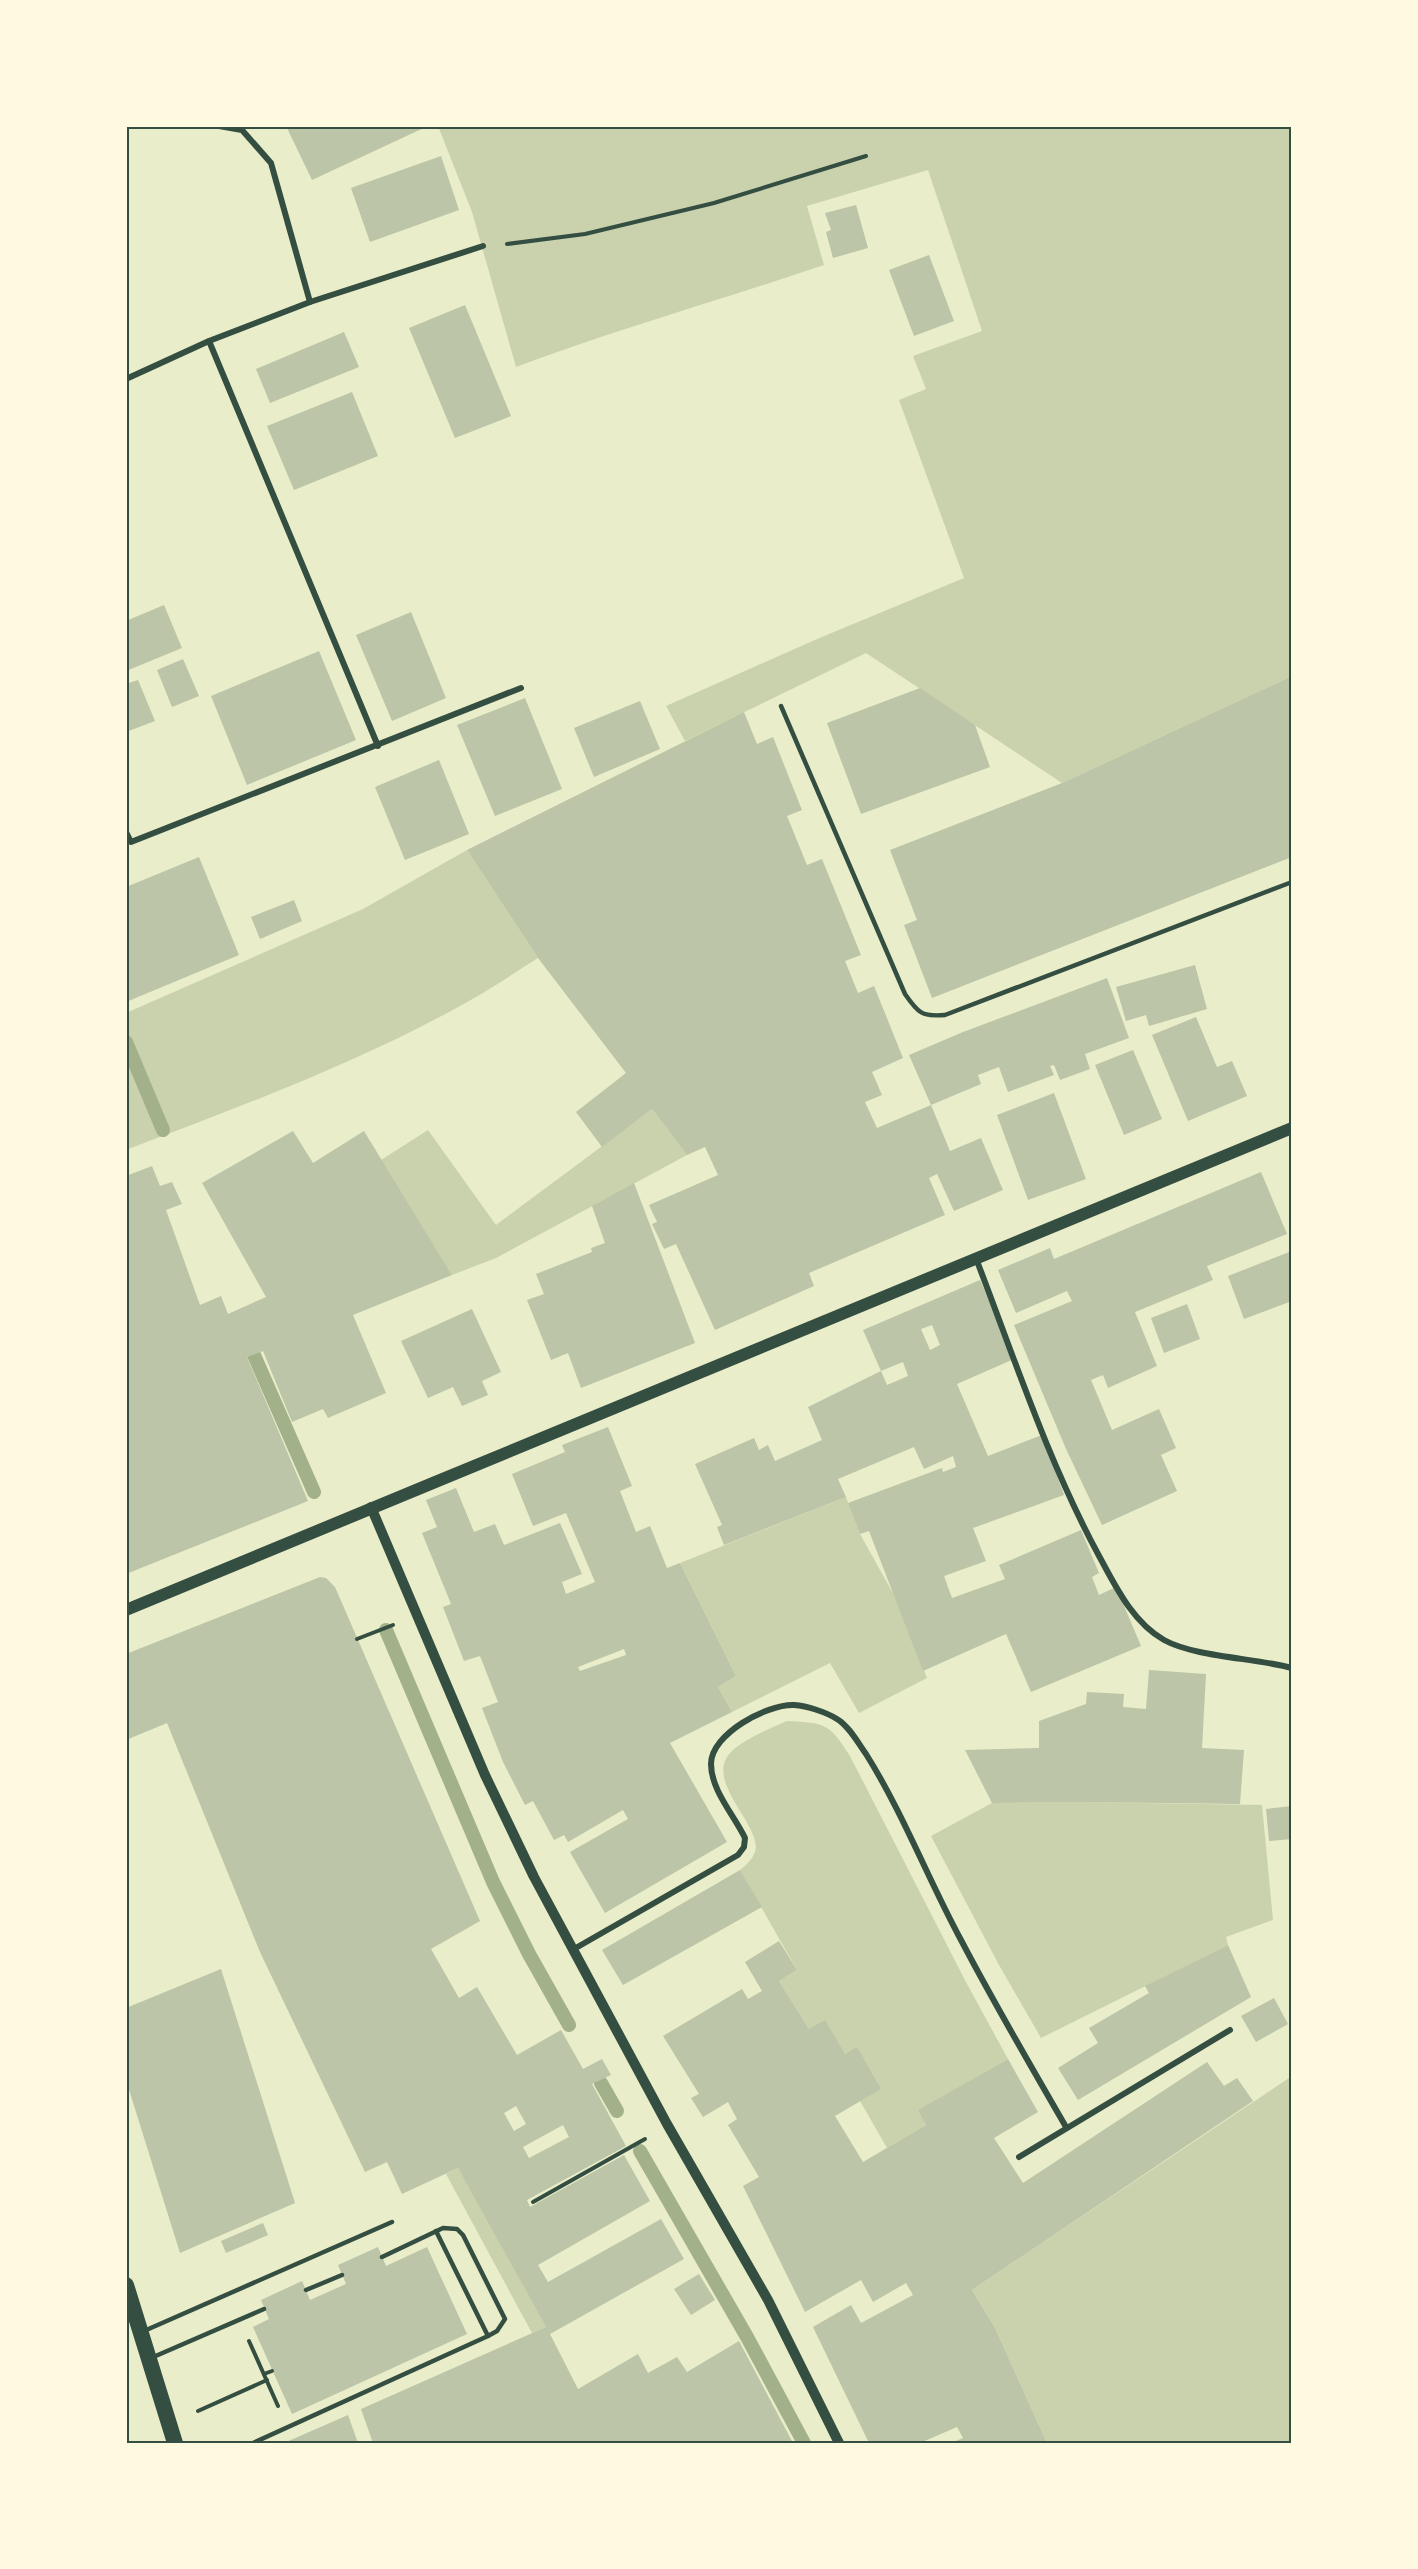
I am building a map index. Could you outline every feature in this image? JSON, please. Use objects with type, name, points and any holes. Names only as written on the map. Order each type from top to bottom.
[{"type":"highway","points":[[126,2285],[175,2443]]},
{"type":"main road","points":[[126,1610],[371,1507],[977,1261],[1292,1128]]},
{"type":"street","points":[[219,126],[242,130],[271,163],[310,302]]},
{"type":"street","points":[[126,379],[209,342],[310,302],[483,246]]},
{"type":"street","points":[[209,342],[378,746]]},
{"type":"street","points":[[126,832],[130,842],[521,688]]},
{"type":"street","points":[[977,1261],[1046,1442],[1076,1512],[1108,1572],[1138,1619],[1158,1636],[1179,1646],[1292,1668]]},
{"type":"street","points":[[371,1507],[509,1826],[667,2124],[768,2300],[839,2443]]},
{"type":"street","points":[[574,1949],[738,1855],[744,1847],[745,1838],[713,1777],[711,1763],[715,1747],[742,1723],[775,1708],[793,1705],[815,1710],[838,1719],[858,1742],[884,1782],[960,1939],[1066,2127]]},
{"type":"street","points":[[1019,2157],[1230,2030]]},
{"type":"lane","points":[[781,706],[905,994],[915,1009],[927,1016],[945,1015],[1292,882]]},
{"type":"lane","points":[[141,2332],[392,2222]]},
{"type":"lane","points":[[253,2443],[488,2336],[502,2326],[505,2319],[502,2312],[463,2235],[451,2227],[382,2257]]},
{"type":"lane","points":[[436,2232],[488,2336]]},
{"type":"lane","points":[[306,2290],[342,2275]]},
{"type":"lane","points":[[149,2359],[264,2309]]},
{"type":"path","points":[[483,246],[585,234],[714,202],[866,156]]},
{"type":"path","points":[[357,1639],[418,1614]]},
{"type":"path","points":[[533,2202],[629,2149],[667,2124]]},
{"type":"path","points":[[264,2374],[272,2371]]},
{"type":"path","points":[[192,2414],[267,2380]]},
{"type":"green space","points":[[438,126],[1292,126],[1292,676],[1062,783],[866,653],[685,741],[666,706],[817,639],[964,578],[899,400],[926,389],[913,356],[982,331],[928,170],[807,206],[824,265],[516,367],[472,212]]},
{"type":"green space","points":[[467,850],[538,958],[476,997],[392,1041],[304,1080],[126,1150],[126,1013],[363,909]]},
{"type":"green space","points":[[652,1109],[687,1155],[496,1258],[452,1275],[381,1160],[428,1130],[496,1225]]},
{"type":"green space","points":[[846,1497],[860,1534],[894,1595],[927,1678],[859,1713],[830,1663],[732,1712],[718,1687],[736,1676],[680,1563]]},
{"type":"green space","points":[[787,1721],[819,1724],[825,1727],[837,1737],[850,1756],[1008,2059],[919,2110],[926,2125],[887,2148],[860,2101],[857,2048],[845,2054],[809,2029],[779,1981],[797,1970],[740,1870],[754,1855],[755,1842],[730,1793],[723,1768],[727,1757],[738,1746]]},
{"type":"green space","points":[[992,1803],[1262,1805],[1273,1920],[1226,1937],[1228,1945],[1041,2038],[999,1965],[931,1836]]},
{"type":"green space","points":[[1292,2076],[1292,2443],[1047,2443],[995,2328],[972,2290]]},
{"type":"green space","points":[[458,2168],[546,2327],[532,2333],[446,2174]]},
{"type":"building","points":[[286,126],[428,126],[312,180]]},
{"type":"building","points":[[441,156],[459,210],[370,242],[351,188]]},
{"type":"building","points":[[856,205],[868,248],[833,258],[826,232],[831,230],[825,213]]},
{"type":"building","points":[[929,255],[954,321],[914,336],[889,270]]},
{"type":"building","points":[[465,305],[511,416],[455,438],[409,328]]},
{"type":"building","points":[[344,332],[359,367],[270,403],[256,369]]},
{"type":"building","points":[[352,392],[378,456],[294,490],[267,426]]},
{"type":"building","points":[[164,605],[182,648],[126,671],[126,621]]},
{"type":"building","points":[[411,612],[446,698],[392,721],[356,635]]},
{"type":"building","points":[[319,651],[356,740],[247,785],[211,696]]},
{"type":"building","points":[[183,659],[199,696],[172,707],[157,670]]},
{"type":"building","points":[[1292,676],[1292,857],[932,998],[904,925],[917,920],[890,850],[1062,783]]},
{"type":"building","points":[[138,680],[155,721],[126,732],[126,684]]},
{"type":"building","points":[[920,688],[975,725],[990,767],[861,814],[827,723]]},
{"type":"building","points":[[525,698],[562,789],[495,816],[457,725]]},
{"type":"building","points":[[640,701],[660,749],[594,777],[574,728]]},
{"type":"building","points":[[744,712],[757,744],[773,737],[802,810],[787,816],[807,865],[822,859],[861,955],[845,961],[858,993],[874,986],[903,1058],[872,1072],[882,1095],[865,1102],[877,1128],[931,1105],[950,1151],[981,1138],[1003,1190],[954,1211],[937,1174],[929,1178],[945,1215],[809,1273],[814,1286],[715,1330],[676,1244],[664,1249],[652,1224],[657,1222],[649,1205],[718,1175],[705,1147],[687,1155],[652,1109],[602,1147],[576,1112],[626,1073],[538,958],[467,850]]},
{"type":"building","points":[[439,760],[469,834],[405,860],[375,787]]},
{"type":"building","points":[[199,857],[239,955],[126,1002],[126,887]]},
{"type":"building","points":[[294,900],[302,921],[260,939],[251,917]]},
{"type":"building","points":[[1195,965],[1207,1009],[1149,1026],[1146,1015],[1126,1021],[1116,987]]},
{"type":"building","points":[[1107,978],[1129,1038],[1085,1054],[1090,1069],[1060,1080],[1054,1065],[1050,1066],[1054,1075],[1008,1092],[999,1067],[978,1075],[981,1084],[931,1105],[909,1055],[963,1032]]},
{"type":"building","points":[[1196,1017],[1217,1067],[1232,1061],[1247,1096],[1188,1121],[1152,1035]]},
{"type":"building","points":[[1133,1050],[1162,1119],[1124,1135],[1095,1065]]},
{"type":"building","points":[[1054,1093],[1086,1179],[1028,1200],[997,1115]]},
{"type":"building","points":[[293,1131],[313,1163],[364,1131],[452,1275],[353,1315],[386,1393],[328,1418],[323,1409],[292,1422],[263,1351],[247,1357],[308,1501],[126,1574],[126,1176],[152,1166],[160,1186],[172,1182],[182,1204],[166,1210],[200,1305],[221,1296],[228,1314],[266,1297],[202,1183]]},
{"type":"building","points":[[1261,1172],[1287,1234],[1207,1266],[1213,1280],[1135,1312],[1157,1366],[1108,1388],[1103,1375],[1091,1380],[1112,1430],[1159,1409],[1176,1448],[1161,1455],[1177,1491],[1102,1525],[1066,1449],[1014,1325],[1072,1301],[1067,1291],[1016,1313],[998,1270],[1050,1248],[1054,1259]]},
{"type":"building","points":[[634,1183],[695,1343],[581,1388],[568,1353],[551,1360],[527,1300],[544,1294],[536,1274],[592,1252],[591,1248],[605,1243],[592,1206]]},
{"type":"building","points":[[1292,1251],[1292,1301],[1244,1319],[1228,1276]]},
{"type":"building","points":[[980,1280],[1014,1359],[957,1384],[988,1456],[1042,1435],[1064,1495],[973,1528],[986,1561],[944,1576],[952,1598],[1005,1579],[999,1565],[1081,1530],[1099,1573],[1092,1577],[1099,1595],[1116,1587],[1141,1646],[1031,1692],[1006,1634],[923,1671],[869,1531],[860,1534],[848,1503],[942,1468],[943,1472],[956,1467],[953,1456],[924,1469],[914,1447],[838,1479],[846,1497],[724,1545],[717,1527],[722,1525],[695,1464],[754,1438],[759,1450],[768,1445],[775,1461],[822,1440],[808,1407],[881,1371],[863,1330]],"holes":[[[932,1325],[940,1345],[930,1350],[921,1329]],[[903,1362],[908,1376],[887,1385],[881,1371]]]},
{"type":"building","points":[[1187,1304],[1200,1339],[1164,1353],[1151,1318]]},
{"type":"building","points":[[472,1309],[501,1372],[482,1381],[488,1395],[462,1406],[453,1387],[428,1398],[401,1341]]},
{"type":"building","points":[[608,1427],[632,1486],[620,1491],[636,1532],[650,1526],[667,1568],[680,1563],[736,1676],[718,1687],[732,1712],[670,1743],[727,1842],[605,1913],[570,1852],[628,1819],[623,1810],[568,1842],[564,1835],[554,1840],[533,1801],[525,1805],[503,1762],[482,1708],[498,1702],[480,1656],[464,1661],[443,1607],[451,1604],[422,1533],[437,1527],[426,1500],[456,1488],[474,1532],[495,1524],[504,1545],[560,1523],[582,1574],[562,1582],[566,1594],[595,1582],[566,1513],[533,1526],[512,1474],[565,1452],[562,1445]],"holes":[[[624,1649],[626,1655],[580,1671],[578,1667]]]},
{"type":"building","points":[[320,1577],[326,1578],[335,1587],[480,1921],[431,1949],[459,1998],[477,1987],[517,2055],[561,2030],[583,2069],[602,2059],[611,2075],[592,2084],[626,2146],[527,2200],[530,2207],[624,2155],[650,2201],[538,2265],[548,2282],[661,2219],[684,2259],[550,2334],[578,2389],[638,2354],[648,2373],[677,2357],[687,2372],[739,2341],[793,2443],[373,2443],[361,2409],[546,2327],[458,2168],[402,2194],[387,2162],[365,2172],[260,1952],[167,1723],[126,1740],[126,1654]],"holes":[[[516,2106],[526,2124],[514,2131],[504,2113]],[[563,2125],[569,2137],[529,2158],[523,2147]]]},
{"type":"building","points":[[1149,1670],[1206,1674],[1202,1748],[1244,1750],[1240,1804],[992,1803],[965,1750],[1039,1748],[1039,1721],[1086,1704],[1087,1692],[1124,1694],[1123,1707],[1146,1709]]},
{"type":"building","points":[[1292,1806],[1292,1839],[1269,1841],[1266,1809]]},
{"type":"building","points":[[740,1870],[762,1907],[623,1985],[602,1950]]},
{"type":"building","points":[[779,1941],[797,1970],[779,1981],[809,2029],[825,2020],[845,2054],[857,2047],[881,2089],[835,2116],[863,2162],[926,2125],[918,2110],[1008,2059],[1038,2112],[994,2138],[1023,2183],[1207,2062],[1224,2086],[1237,2078],[1253,2101],[972,2290],[995,2328],[1047,2443],[951,2443],[963,2438],[957,2427],[920,2443],[869,2443],[813,2327],[851,2305],[861,2323],[913,2295],[906,2283],[873,2302],[861,2280],[805,2312],[743,2186],[759,2177],[728,2125],[737,2119],[728,2102],[703,2117],[691,2098],[699,2094],[663,2036],[742,1989],[748,1999],[762,1991],[745,1962]]},
{"type":"building","points":[[1228,1945],[1251,1997],[1078,2100],[1058,2068],[1098,2043],[1089,2028],[1149,1993],[1145,1986]]},
{"type":"building","points":[[221,1969],[295,2203],[180,2253],[126,2080],[126,2008]]},
{"type":"building","points":[[1274,1998],[1288,2024],[1256,2042],[1241,2016]]},
{"type":"building","points":[[263,2223],[268,2235],[226,2253],[221,2241]]},
{"type":"building","points":[[378,2247],[386,2266],[427,2247],[467,2334],[292,2414],[253,2327],[269,2319],[261,2300],[302,2281],[310,2300],[346,2284],[338,2265]]},
{"type":"building","points":[[699,2274],[715,2300],[691,2315],[674,2289]]},
{"type":"building","points":[[348,2415],[358,2443],[284,2443]]},
{"type":"waterway","points":[[126,1042],[163,1130]]},
{"type":"waterway","points":[[254,1355],[314,1492]]},
{"type":"waterway","points":[[386,1630],[493,1882],[529,1954],[569,2025]]},
{"type":"waterway","points":[[601,2083],[617,2111]]},
{"type":"waterway","points":[[640,2151],[747,2337],[804,2443]]}]
